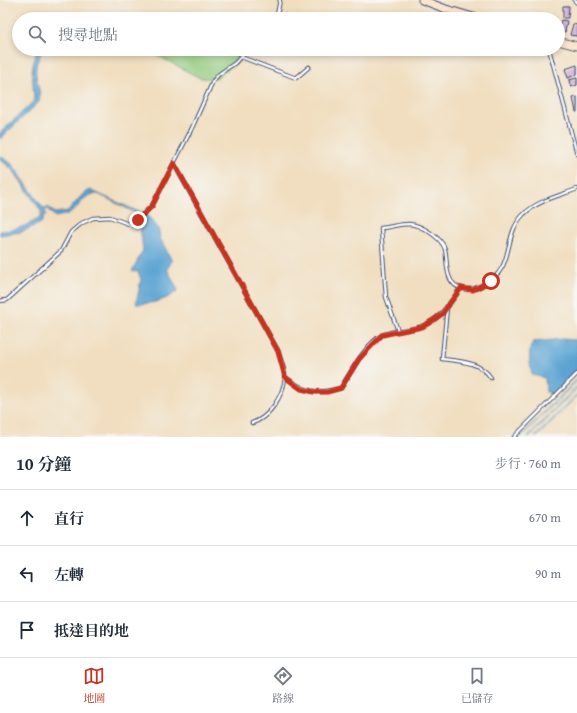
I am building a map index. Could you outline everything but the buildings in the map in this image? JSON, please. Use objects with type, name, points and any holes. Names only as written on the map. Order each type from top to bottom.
[{"type":"street","points":[[422,0],[456,12]]},
{"type":"street","points":[[565,43],[577,46]]},
{"type":"lane","points":[[278,12],[280,0]]},
{"type":"lane","points":[[574,0],[577,3]]},
{"type":"lane","points":[[551,56],[577,154]]},
{"type":"lane","points":[[0,301],[7,300],[61,251],[71,232],[82,223],[93,218],[110,217],[131,225],[152,206],[213,81],[219,74],[241,57],[296,78],[308,66]]},
{"type":"lane","points":[[174,163],[278,351],[285,377],[280,396],[266,416],[259,421],[252,423]]},
{"type":"lane","points":[[398,331],[386,297],[382,228],[407,224],[414,225],[438,239],[444,248],[448,276],[453,284],[461,288],[473,290],[491,281],[500,272],[506,261],[513,229],[522,216],[533,207],[577,189]]},
{"type":"lane","points":[[285,377],[301,389],[314,392],[327,392],[341,388],[359,359],[371,344],[382,335],[422,327],[437,317],[447,307],[461,288]]},
{"type":"lane","points":[[447,307],[442,359],[467,361],[487,371],[491,378]]},
{"type":"lane","points":[[514,437],[577,374]]},
{"type":"green space","points":[[158,56],[242,56],[241,59],[216,79],[200,78]]},
{"type":"water","points":[[35,56],[40,56],[36,65],[36,76],[40,93],[39,102],[0,139],[0,133],[34,101],[32,69]]},
{"type":"water","points":[[0,155],[13,165],[43,208],[48,207],[55,213],[68,211],[82,195],[90,190],[148,216],[158,228],[160,238],[172,261],[167,269],[178,290],[169,297],[158,301],[136,304],[141,279],[138,272],[132,271],[143,250],[140,226],[146,218],[98,194],[93,194],[86,198],[68,214],[55,217],[47,209],[45,210],[46,214],[41,223],[21,232],[0,235],[0,231],[16,229],[36,220],[41,217],[41,211],[13,170],[0,159]]},
{"type":"water","points":[[562,339],[577,340],[577,369],[554,394],[546,392],[545,378],[532,375],[530,367],[530,350],[533,342]]},
{"type":"waterway","points":[[520,437],[577,380]]},
{"type":"waterway","points":[[528,437],[577,387]]},
{"type":"waterway","points":[[536,437],[577,395]]},
{"type":"route","points":[[138,220],[152,206],[174,163],[278,351],[285,377],[301,389],[314,392],[327,392],[341,388],[359,359],[371,344],[382,335],[403,329],[422,327],[442,314],[461,288],[473,290],[491,281]]}]
